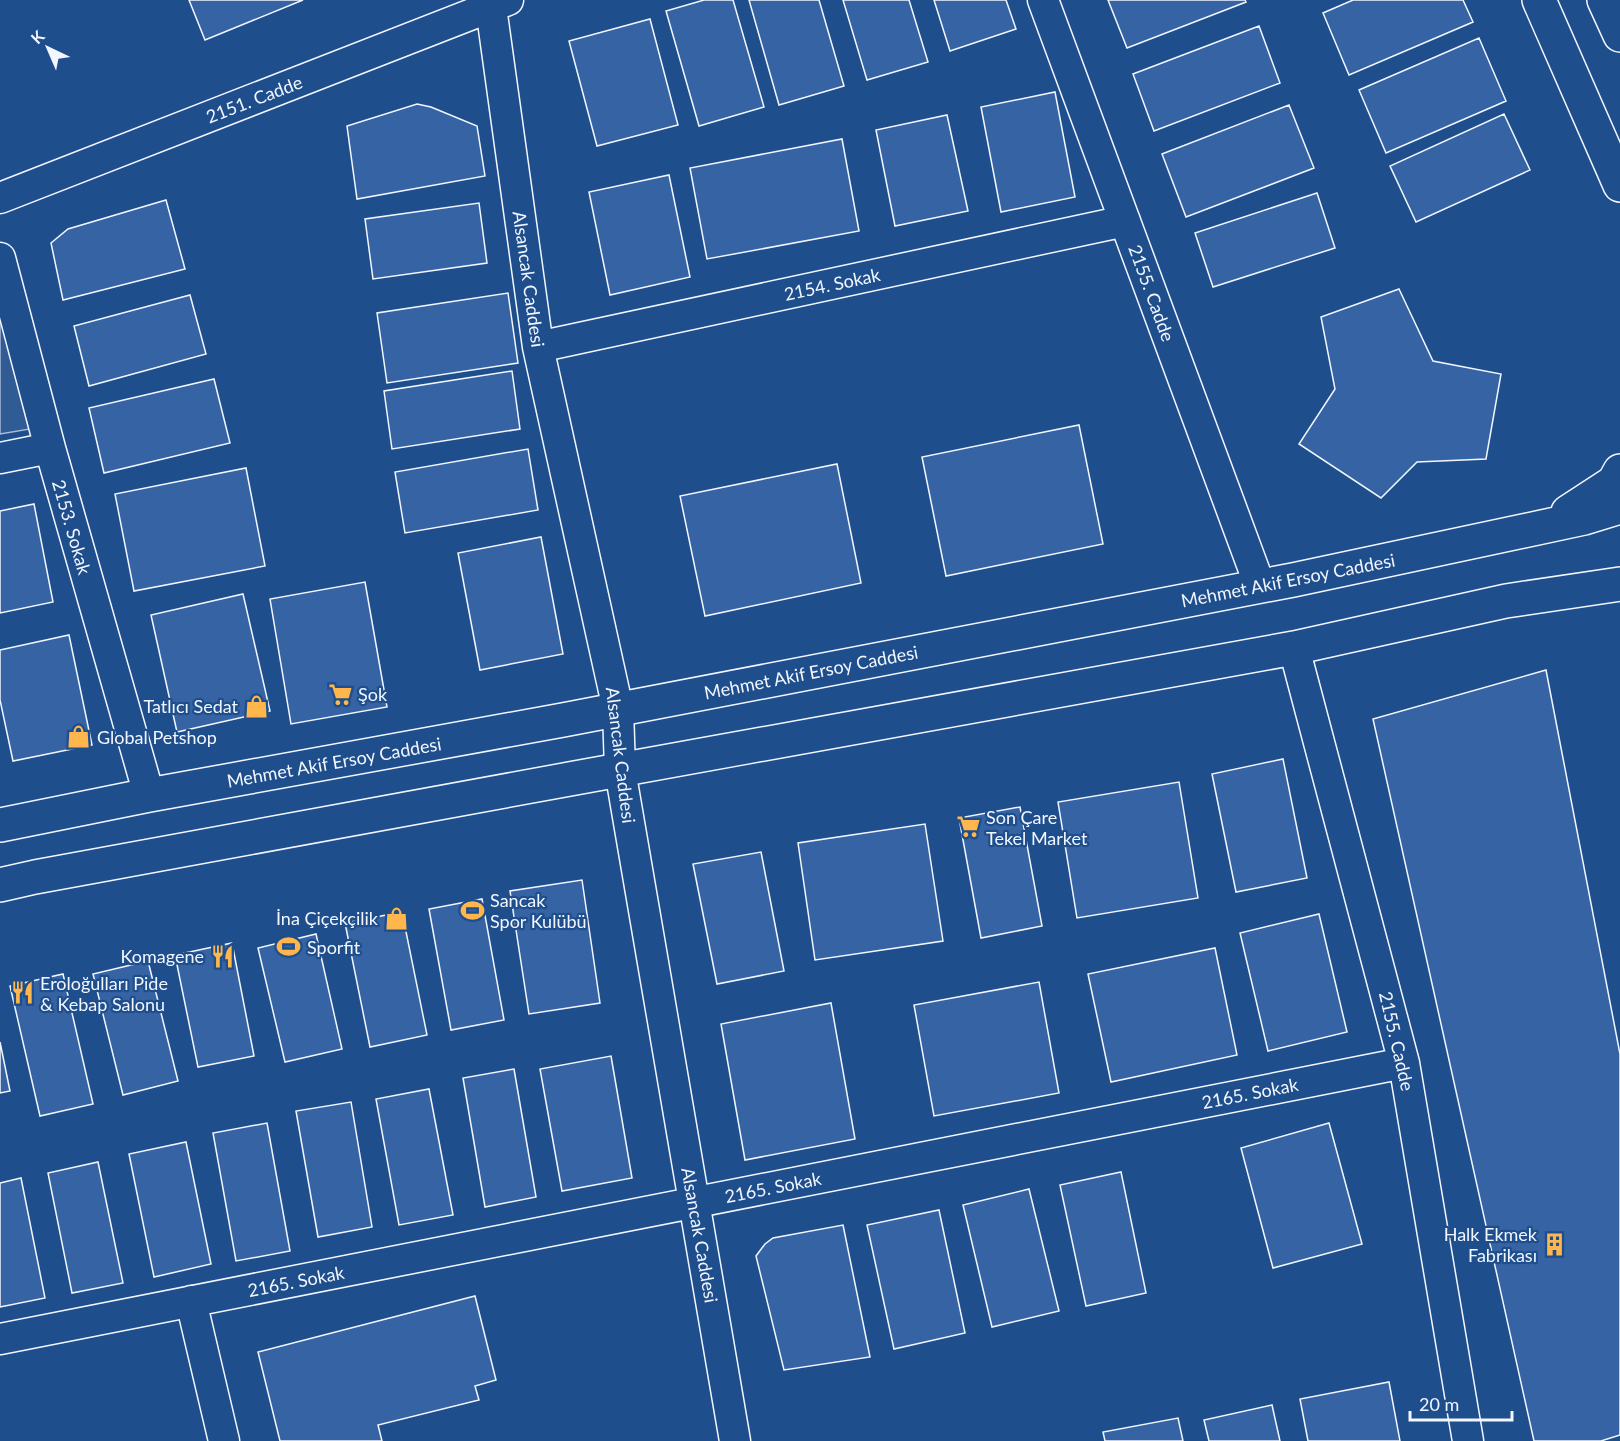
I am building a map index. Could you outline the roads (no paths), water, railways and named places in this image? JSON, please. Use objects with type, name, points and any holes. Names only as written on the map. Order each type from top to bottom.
[{"type":"street","name":"2155. Cadde","points":[[1043,0],[1260,586]]},
{"type":"street","points":[[1539,0],[1620,184]]},
{"type":"street","points":[[1604,0],[1620,35]]},
{"type":"street","name":"2151. Cadde","points":[[0,198],[497,2]]},
{"type":"street","name":"Alsancak Caddesi","points":[[497,2],[538,347],[618,709],[620,770],[735,1441]]},
{"type":"street","name":"2154. Sokak","points":[[538,347],[1125,221]]},
{"type":"street","name":"2153. Sokak","points":[[0,258],[50,448],[149,795]]},
{"type":"street","points":[[0,458],[50,448]]},
{"type":"street","points":[[1547,525],[1614,482],[1620,471]]},
{"type":"street","name":"Mehmet Akif Ersoy Caddesi","points":[[0,825],[1260,586],[1584,518],[1620,507]]},
{"type":"street","points":[[0,885],[1294,648],[1506,601],[1620,584]]},
{"type":"street","name":"2155. Cadde","points":[[1294,648],[1404,1063],[1467,1441]]},
{"type":"street","name":"2165. Sokak","points":[[0,1339],[1404,1063]]},
{"type":"street","points":[[191,1301],[224,1441]]},
{"type":"place","name":"Şok","points":[[340,694]]},
{"type":"place","name":"Tatlıcı Sedat","points":[[256,706]]},
{"type":"place","name":"Global Petshop","points":[[79,737]]},
{"type":"place","name":"Son Çare Tekel Market","points":[[968,827]]},
{"type":"place","name":"Sancak Spor Kulübü","points":[[472,910]]},
{"type":"place","name":"İna Çiçekçilik","points":[[396,918]]},
{"type":"place","name":"Sporfit","points":[[289,947]]},
{"type":"place","name":"Komagene","points":[[222,956]]},
{"type":"place","name":"Eroloğulları Pide & Kebap Salonu","points":[[22,993]]},
{"type":"place","name":"Halk Ekmek Fabrikası","points":[[1555,1244]]}]
